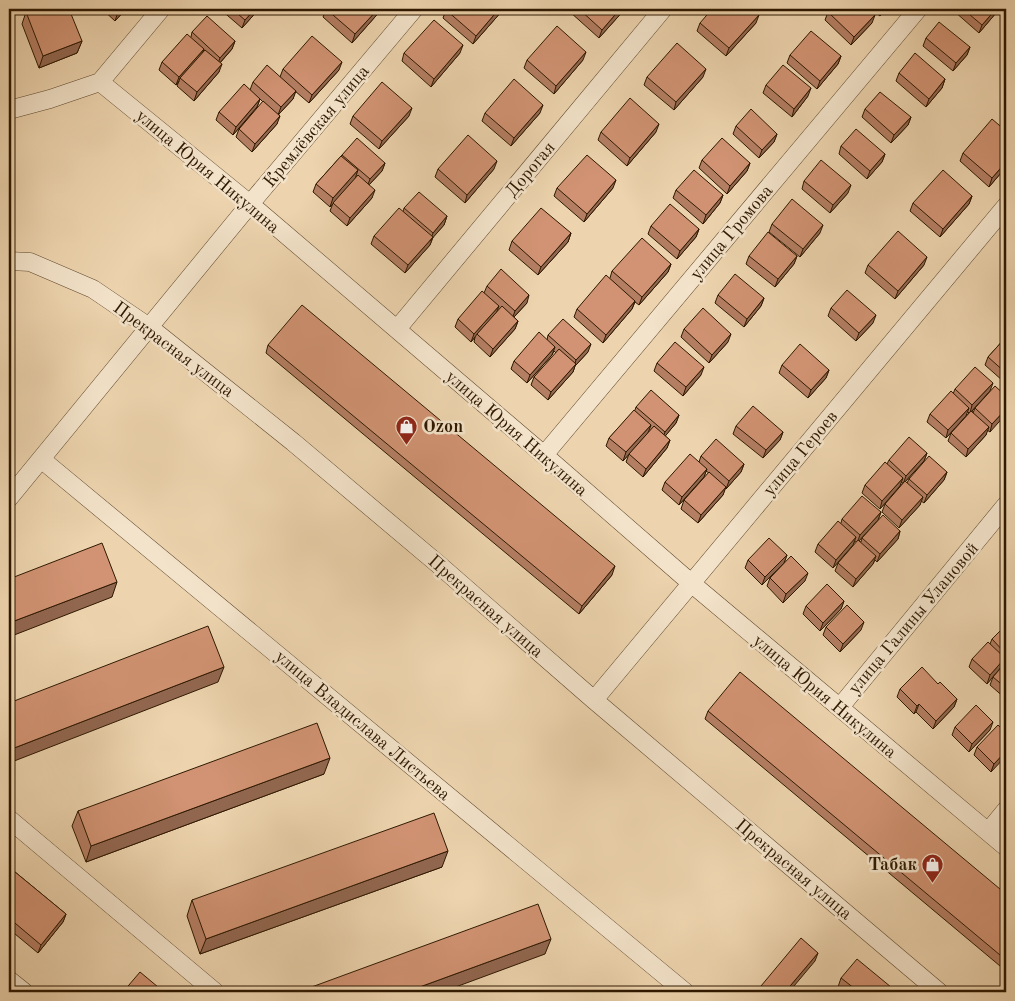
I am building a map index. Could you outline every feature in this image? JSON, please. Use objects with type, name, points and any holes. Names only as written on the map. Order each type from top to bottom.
[{"type":"street","points":[[9,110],[50,99],[100,82],[161,9]]},
{"type":"street","name":"Кремлёвская улица","points":[[9,498],[250,204],[414,9]]},
{"type":"street","name":"Дорогая","points":[[397,330],[663,9]]},
{"type":"street","name":"улица Громова","points":[[544,455],[918,9]]},
{"type":"street","name":"улица Юрия Никулина","points":[[100,82],[250,204],[691,583],[1006,847]]},
{"type":"street","name":"улица Героев","points":[[594,700],[1006,206]]},
{"type":"street","name":"Прекрасная улица","points":[[9,261],[30,262],[93,289],[149,327],[308,455],[446,571],[594,700],[939,992]]},
{"type":"street","name":"улица Владислава Листьева","points":[[41,459],[684,992]]},
{"type":"street","name":"улица Галины Улановой","points":[[840,708],[1006,505]]},
{"type":"street","points":[[988,832],[1006,810]]},
{"type":"street","points":[[9,819],[214,992]]},
{"type":"street","points":[[9,980],[24,992]]},
{"type":"building","points":[[35,9],[69,9],[82,41],[43,56],[26,12]]},
{"type":"building","points":[[232,9],[255,9],[245,20]]},
{"type":"building","points":[[326,9],[378,9],[355,34]]},
{"type":"building","points":[[499,9],[476,36],[446,10]]},
{"type":"building","points":[[579,9],[620,9],[602,30]]},
{"type":"building","points":[[712,9],[752,9],[759,15],[729,48],[700,23]]},
{"type":"building","points":[[831,9],[869,9],[875,15],[854,37],[828,12]]},
{"type":"building","points":[[963,9],[996,9],[982,25]]},
{"type":"building","points":[[207,16],[235,41],[220,58],[192,32]]},
{"type":"building","points":[[434,20],[463,45],[434,79],[404,53]]},
{"type":"building","points":[[939,22],[970,47],[956,63],[926,38]]},
{"type":"building","points":[[557,26],[586,52],[556,86],[527,60]]},
{"type":"building","points":[[811,31],[841,56],[820,81],[790,55]]},
{"type":"building","points":[[187,34],[204,49],[179,77],[162,62]]},
{"type":"building","points":[[312,36],[342,62],[312,95],[283,69]]},
{"type":"building","points":[[677,43],[706,69],[676,102],[647,77]]},
{"type":"building","points":[[205,50],[222,64],[197,92],[180,78]]},
{"type":"building","points":[[915,53],[945,79],[929,99],[899,73]]},
{"type":"building","points":[[267,65],[296,91],[281,107],[253,82]]},
{"type":"building","points":[[783,65],[811,88],[794,109],[766,85]]},
{"type":"building","points":[[514,79],[543,105],[514,138],[485,113]]},
{"type":"building","points":[[382,82],[412,108],[382,141],[353,116]]},
{"type":"building","points":[[244,84],[260,99],[236,127],[219,112]]},
{"type":"building","points":[[880,92],[911,117],[894,135],[865,109]]},
{"type":"building","points":[[630,98],[659,124],[630,158],[601,132]]},
{"type":"building","points":[[263,101],[280,116],[255,144],[239,129]]},
{"type":"building","points":[[751,109],[777,134],[762,150],[736,126]]},
{"type":"building","points":[[992,119],[1006,131],[1006,162],[992,178],[963,153]]},
{"type":"building","points":[[856,129],[885,154],[870,171],[841,146]]},
{"type":"building","points":[[468,135],[497,161],[467,195],[438,169]]},
{"type":"building","points":[[357,138],[385,163],[370,179],[342,155]]},
{"type":"building","points":[[722,138],[750,163],[730,186],[702,160]]},
{"type":"building","points":[[587,155],[616,180],[587,214],[557,188]]},
{"type":"building","points":[[341,156],[358,170],[333,198],[316,184]]},
{"type":"building","points":[[821,160],[851,185],[833,205],[804,181]]},
{"type":"building","points":[[694,170],[723,195],[706,215],[676,190]]},
{"type":"building","points":[[943,170],[972,196],[943,229],[913,203]]},
{"type":"building","points":[[358,175],[375,190],[350,218],[333,203]]},
{"type":"building","points":[[419,192],[447,216],[433,233],[404,208]]},
{"type":"building","points":[[792,199],[823,225],[803,249],[772,224]]},
{"type":"building","points":[[670,204],[699,229],[680,251],[651,226]]},
{"type":"building","points":[[399,208],[433,237],[408,265],[374,236]]},
{"type":"building","points":[[541,208],[571,233],[541,267],[512,241]]},
{"type":"building","points":[[898,231],[927,257],[898,291],[868,265]]},
{"type":"building","points":[[768,232],[797,256],[778,279],[749,256]]},
{"type":"building","points":[[642,238],[671,264],[642,297],[612,271]]},
{"type":"building","points":[[501,269],[529,295],[515,311],[487,286]]},
{"type":"building","points":[[735,274],[764,298],[747,319],[718,295]]},
{"type":"building","points":[[606,275],[635,301],[606,335],[577,309]]},
{"type":"building","points":[[847,290],[876,315],[859,333],[831,308]]},
{"type":"building","points":[[482,291],[499,306],[474,334],[458,319]]},
{"type":"building","points":[[302,305],[615,566],[582,606],[268,345]]},
{"type":"building","points":[[502,306],[518,321],[493,349],[477,334]]},
{"type":"building","points":[[703,308],[731,334],[712,355],[684,329]]},
{"type":"building","points":[[563,319],[591,344],[576,360],[548,335]]},
{"type":"building","points":[[539,332],[555,347],[530,375],[514,361]]},
{"type":"building","points":[[1006,337],[1006,373],[988,357]]},
{"type":"building","points":[[675,342],[704,367],[686,387],[657,363]]},
{"type":"building","points":[[800,344],[829,370],[811,390],[782,365]]},
{"type":"building","points":[[559,349],[576,364],[551,392],[534,377]]},
{"type":"building","points":[[975,367],[993,383],[972,405],[955,389]]},
{"type":"building","points":[[995,386],[1006,396],[1006,409],[992,424],[975,408]]},
{"type":"building","points":[[651,390],[679,415],[665,432],[636,407]]},
{"type":"building","points":[[951,391],[969,408],[948,430],[930,414]]},
{"type":"building","points":[[753,406],[783,432],[766,450],[736,426]]},
{"type":"building","points":[[634,410],[651,425],[626,452],[609,438]]},
{"type":"building","points":[[971,411],[989,427],[968,449],[951,433]]},
{"type":"building","points":[[654,426],[670,440],[646,469],[629,454]]},
{"type":"building","points":[[909,437],[927,453],[906,476],[889,460]]},
{"type":"building","points":[[716,439],[744,464],[729,481],[701,456]]},
{"type":"building","points":[[690,454],[707,469],[682,497],[665,482]]},
{"type":"building","points":[[929,456],[947,472],[927,495],[909,479]]},
{"type":"building","points":[[885,462],[903,478],[882,501],[865,485]]},
{"type":"building","points":[[709,472],[726,487],[701,515],[684,500]]},
{"type":"building","points":[[905,481],[923,497],[902,520],[885,504]]},
{"type":"building","points":[[862,496],[881,512],[860,535],[842,519]]},
{"type":"building","points":[[883,515],[900,531],[880,554],[862,538]]},
{"type":"building","points":[[838,521],[856,537],[836,560],[818,544]]},
{"type":"building","points":[[769,538],[787,555],[765,577],[748,560]]},
{"type":"building","points":[[858,540],[876,556],[856,579],[838,563]]},
{"type":"building","points":[[102,543],[117,582],[9,623],[9,579]]},
{"type":"building","points":[[791,556],[808,573],[786,594],[770,578]]},
{"type":"building","points":[[827,584],[844,601],[823,623],[806,606]]},
{"type":"building","points":[[847,605],[864,622],[843,644],[826,627]]},
{"type":"building","points":[[1006,625],[1006,654],[992,639]]},
{"type":"building","points":[[208,626],[224,667],[9,750],[9,703]]},
{"type":"building","points":[[988,642],[1005,658],[990,675],[972,659]]},
{"type":"building","points":[[1006,662],[1006,688],[993,677]]},
{"type":"building","points":[[922,667],[938,684],[940,682],[957,699],[936,721],[900,689]]},
{"type":"building","points":[[740,672],[1006,894],[1006,960],[708,711]]},
{"type":"building","points":[[976,705],[993,722],[972,744],[955,727]]},
{"type":"building","points":[[317,723],[330,758],[91,846],[78,811]]},
{"type":"building","points":[[998,725],[1006,733],[1006,751],[994,764],[977,747]]},
{"type":"building","points":[[434,813],[448,851],[206,939],[192,900]]},
{"type":"building","points":[[9,867],[66,914],[41,945],[9,918]]},
{"type":"building","points":[[538,904],[551,939],[406,992],[298,992]]},
{"type":"building","points":[[801,938],[818,953],[785,992],[756,992]]},
{"type":"building","points":[[857,959],[897,992],[859,992],[841,978]]},
{"type":"building","points":[[140,972],[164,992],[123,992]]},
{"type":"place","name":"Ozon","points":[[407,445]]},
{"type":"place","name":"Табак","points":[[933,883]]}]
